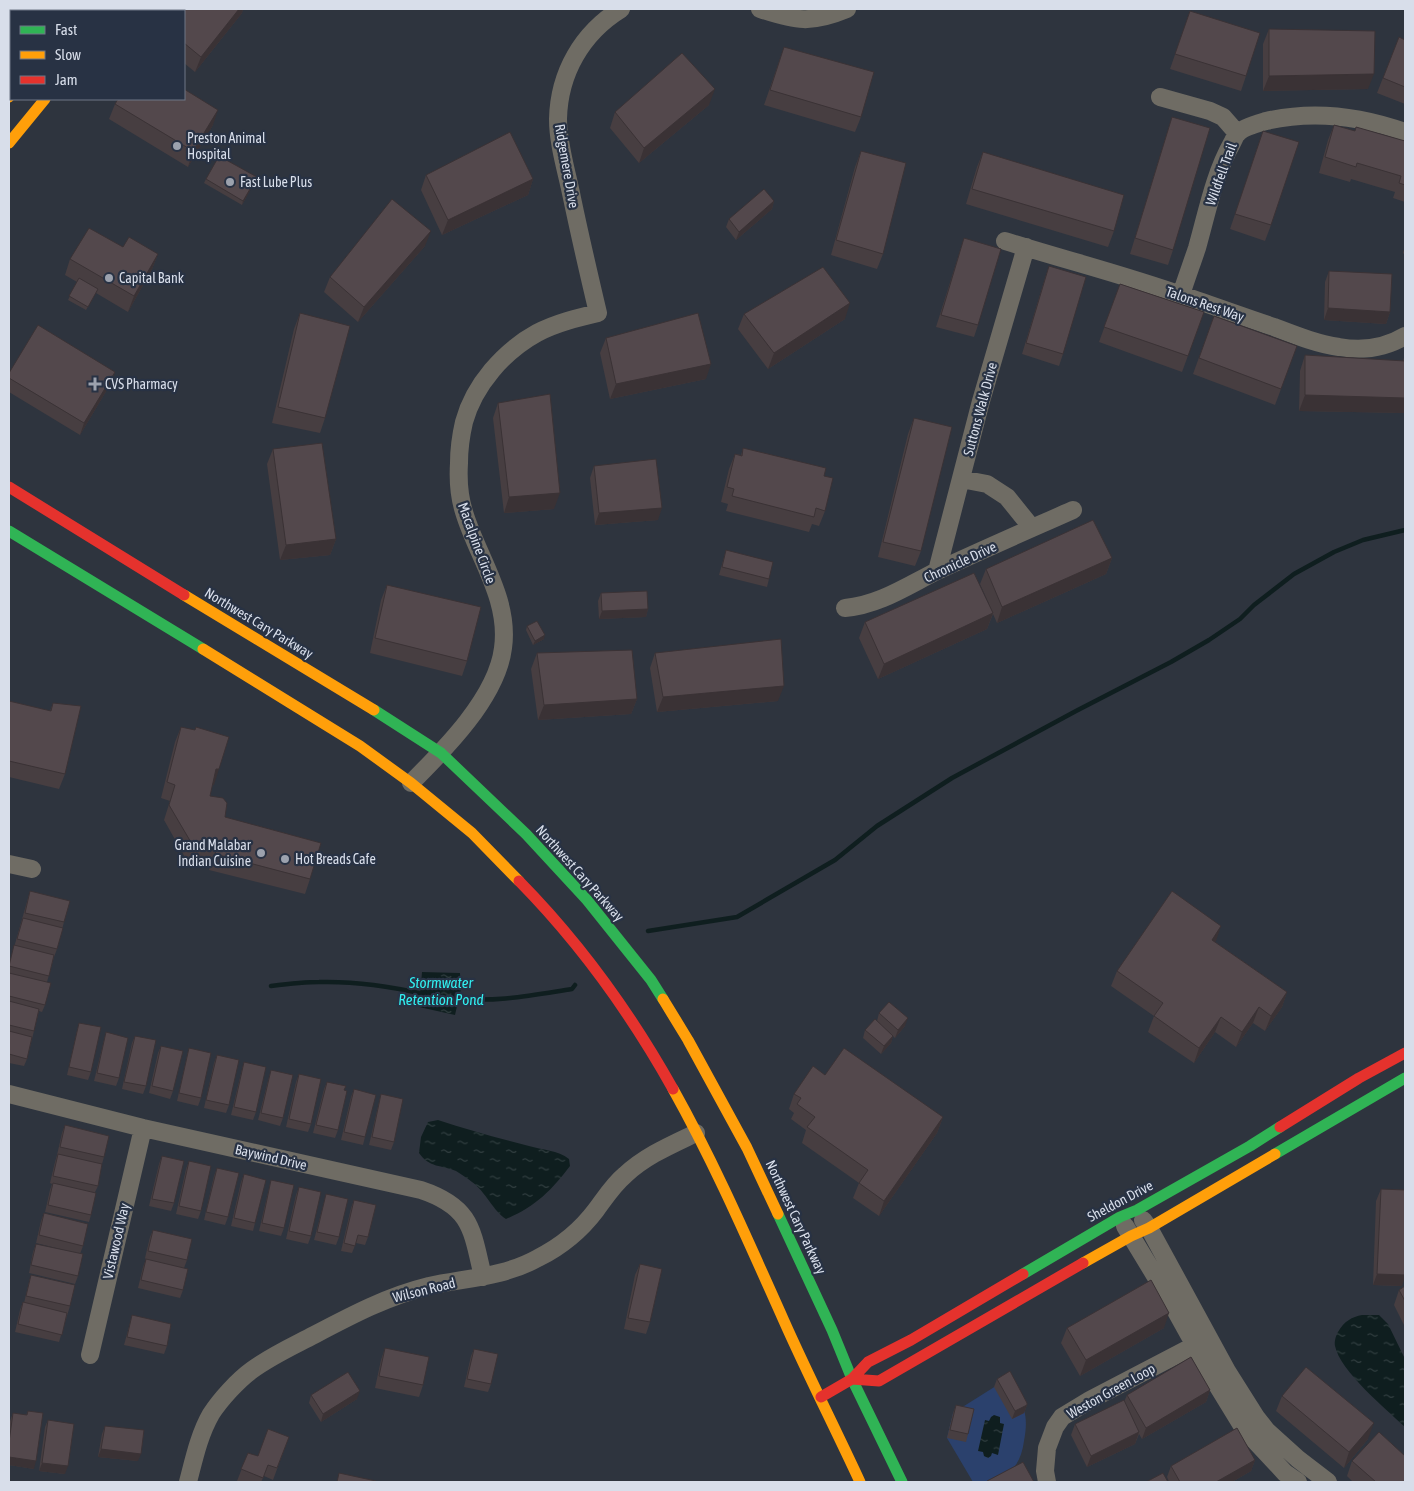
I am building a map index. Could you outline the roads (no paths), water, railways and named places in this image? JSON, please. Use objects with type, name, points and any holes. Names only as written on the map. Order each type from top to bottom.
[{"type":"main road","points":[[9,143],[44,100]]},
{"type":"main road","name":"Northwest Cary Parkway","points":[[9,487],[190,599],[359,700],[441,754],[526,834],[587,900],[651,980],[688,1040],[747,1148],[832,1330],[852,1379],[902,1482]]},
{"type":"main road","points":[[9,531],[360,746],[411,783],[472,833],[529,892],[577,947],[626,1013],[658,1062],[696,1133],[860,1482]]},
{"type":"main road","name":"Sheldon Drive","points":[[821,1397],[852,1379],[868,1362],[911,1340],[1120,1217],[1136,1210],[1250,1146],[1359,1078],[1405,1053]]},
{"type":"main road","points":[[852,1379],[880,1381],[1056,1278],[1130,1236],[1149,1228],[1405,1078]]},
{"type":"street","name":"Ridgemere Drive","points":[[598,313],[561,149],[558,119],[563,82],[579,47],[603,21],[621,9]]},
{"type":"street","points":[[760,9],[784,17],[811,20],[828,17],[847,9]]},
{"type":"street","points":[[1160,98],[1210,111],[1223,117],[1238,133]]},
{"type":"street","name":"Wildfell Trail","points":[[1181,295],[1226,154],[1238,133],[1256,124],[1275,119],[1314,115],[1362,120],[1405,132]]},
{"type":"street","name":"Talons Rest Way","points":[[1005,241],[1181,295],[1314,342],[1362,349],[1385,346],[1405,336]]},
{"type":"street","name":"Suttons Walk Drive","points":[[937,571],[981,401],[1026,248]]},
{"type":"street","name":"Macalpine Circle","points":[[411,783],[441,754],[491,686],[499,669],[503,647],[504,629],[501,608],[463,511],[460,494],[458,476],[460,446],[464,422],[470,406],[492,371],[519,344],[550,327],[598,313]]},
{"type":"street","points":[[961,479],[987,484],[1007,497],[1032,528]]},
{"type":"street","name":"Chronicle Drive","points":[[845,608],[862,606],[884,598],[937,571],[1074,510]]},
{"type":"street","points":[[9,864],[32,869]]},
{"type":"street","name":"Baywind Drive","points":[[9,1094],[143,1128],[421,1190],[438,1196],[450,1202],[464,1216],[472,1233],[483,1277]]},
{"type":"street","name":"Vistawood Way","points":[[90,1355],[143,1128]]},
{"type":"street","name":"Wilson Road","points":[[188,1482],[203,1430],[211,1414],[218,1404],[250,1371],[282,1352],[379,1302],[431,1286],[483,1277],[513,1269],[538,1258],[560,1245],[583,1225],[623,1176],[636,1165],[653,1154],[696,1133]]},
{"type":"street","points":[[1136,1210],[1149,1228],[1244,1429],[1286,1479],[1298,1459]]},
{"type":"street","points":[[1120,1217],[1168,1297],[1227,1371],[1256,1417],[1267,1431],[1298,1459],[1328,1482]]},
{"type":"street","name":"Weston Green Loop","points":[[1047,1482],[1045,1471],[1047,1448],[1055,1427],[1062,1417],[1090,1400],[1202,1342]]},
{"type":"water","name":"Stormwater Retention Pond","points":[[422,972],[460,973],[461,989],[455,1015],[419,1007]]},
{"type":"water","points":[[438,1120],[494,1137],[555,1152],[569,1159],[570,1166],[542,1197],[526,1209],[506,1219],[497,1212],[477,1186],[456,1171],[431,1164],[419,1153],[421,1137],[428,1122]]},
{"type":"water","points":[[1362,1315],[1379,1315],[1388,1324],[1405,1359],[1405,1427],[1354,1378],[1339,1356],[1335,1344],[1337,1333],[1348,1320]]},
{"type":"water","points":[[994,1415],[1000,1417],[1000,1423],[1004,1424],[998,1455],[992,1453],[988,1458],[984,1456],[983,1452],[978,1451],[985,1420],[989,1421]]},
{"type":"waterway","points":[[648,931],[737,917],[835,860],[877,826],[952,778],[1209,640],[1240,619],[1254,605],[1294,574],[1334,552],[1363,540],[1405,530]]},
{"type":"waterway","points":[[271,986],[307,982],[345,982],[385,986],[424,994]]},
{"type":"waterway","points":[[454,998],[484,1000],[513,998],[572,989],[575,985]]},
{"type":"place","name":"Preston Animal Hospital","points":[[177,146]]},
{"type":"place","name":"Fast Lube Plus","points":[[230,182]]},
{"type":"place","name":"Capital Bank","points":[[109,278]]},
{"type":"place","name":"CVS Pharmacy","points":[[95,384]]},
{"type":"place","name":"Grand Malabar Indian Cuisine","points":[[261,853]]},
{"type":"place","name":"Hot Breads Cafe","points":[[285,859]]}]
